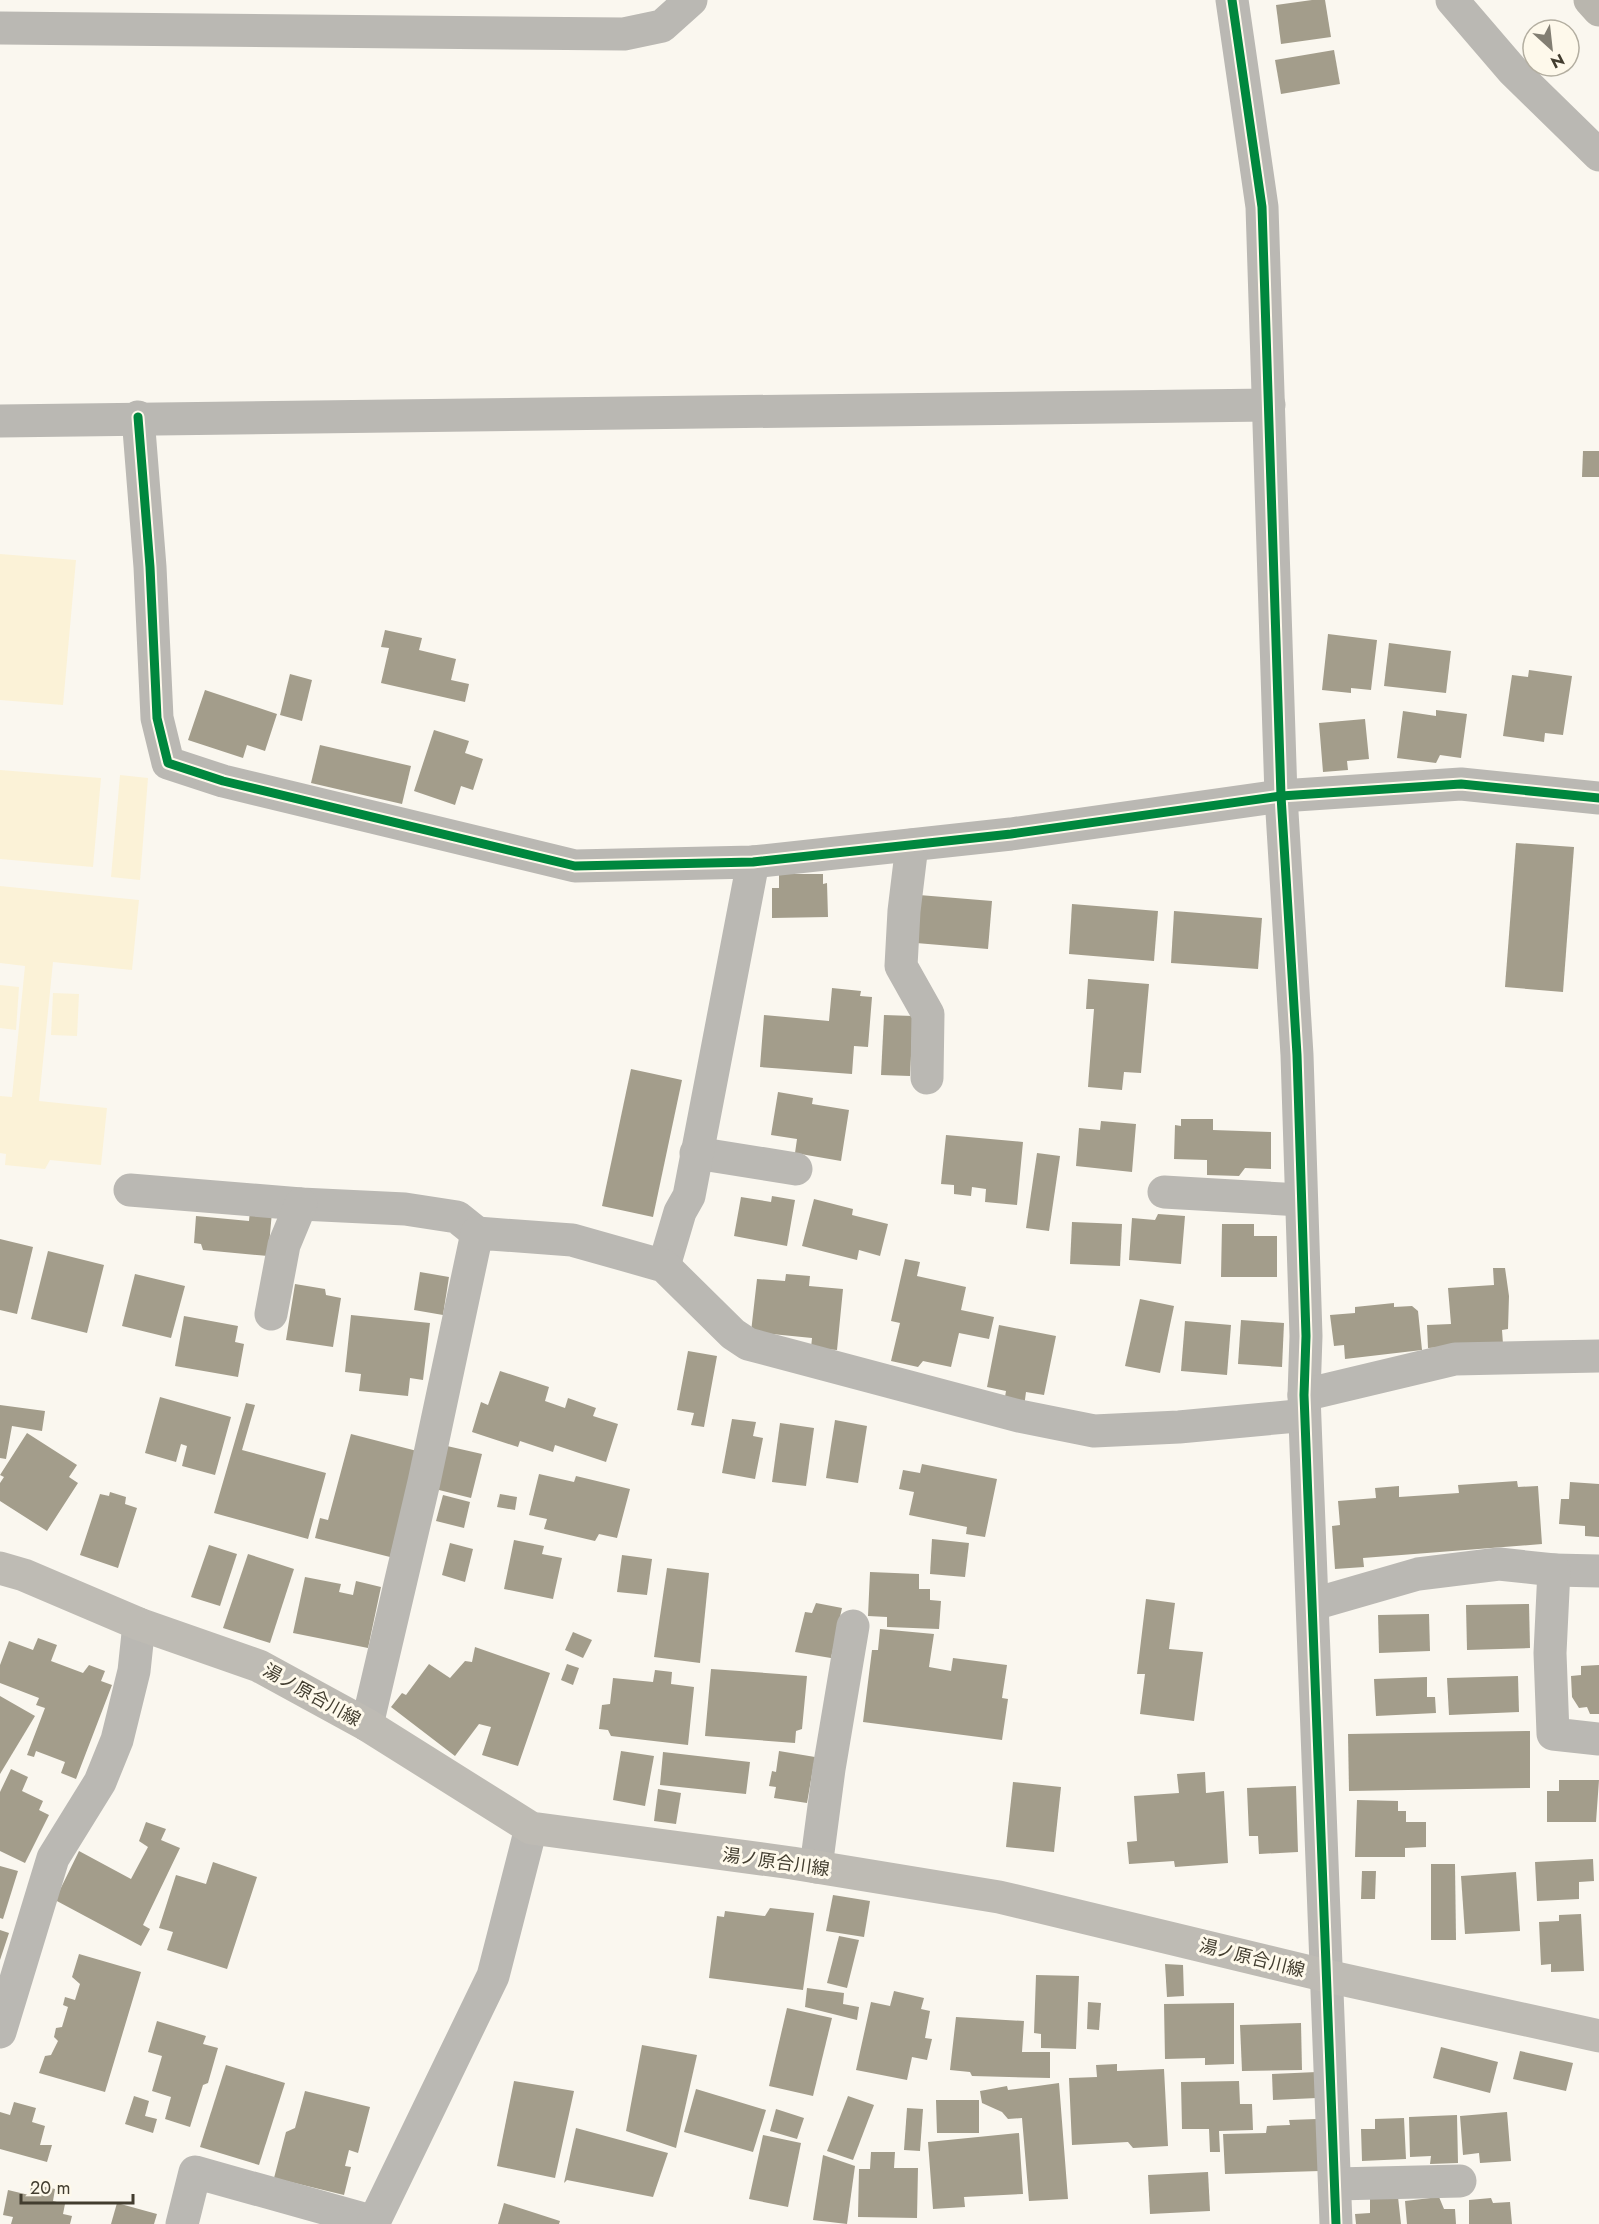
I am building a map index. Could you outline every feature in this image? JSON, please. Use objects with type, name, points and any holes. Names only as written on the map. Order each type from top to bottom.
[{"type":"highway","points":[[1590,0],[1599,10]]},
{"type":"main road","name":"湯ノ原合川線","points":[[0,1568],[24,1575],[139,1624],[260,1666],[367,1725],[531,1828],[816,1868],[999,1897],[1327,1976],[1599,2036]]},
{"type":"street","points":[[0,28],[624,34],[662,26],[691,0]]},
{"type":"street","points":[[1232,0],[1262,207],[1281,796],[1297,1055],[1306,1336],[1301,1405],[1314,1604],[1336,2224]]},
{"type":"street","points":[[1452,0],[1513,71],[1599,155]]},
{"type":"street","points":[[0,421],[138,417],[1269,405]]},
{"type":"street","points":[[138,417],[150,567],[157,718],[168,763],[223,781],[575,866],[753,862],[1011,834],[1281,796],[1461,784],[1599,798]]},
{"type":"street","points":[[912,845],[901,966],[928,1014],[927,1078]]},
{"type":"street","points":[[664,1266],[680,1212],[689,1196],[753,862]]},
{"type":"street","points":[[696,1153],[796,1169]]},
{"type":"street","points":[[130,1190],[302,1204],[405,1209],[457,1217],[477,1233],[572,1240],[664,1266],[733,1334],[748,1344],[1019,1416],[1094,1431],[1179,1427],[1301,1405],[1455,1359],[1599,1356]]},
{"type":"street","points":[[1164,1192],[1301,1200]]},
{"type":"street","points":[[271,1314],[284,1245],[302,1204]]},
{"type":"street","points":[[367,1725],[424,1482],[477,1233]]},
{"type":"street","points":[[1314,1604],[1418,1574],[1499,1564],[1554,1570],[1599,1571]]},
{"type":"street","points":[[1554,1570],[1550,1653],[1553,1734],[1599,1739]]},
{"type":"street","points":[[0,2032],[53,1858],[100,1782],[117,1740],[134,1671],[139,1624]]},
{"type":"street","points":[[816,1868],[829,1769],[853,1626]]},
{"type":"street","points":[[182,2224],[195,2172],[374,2223],[493,1976],[531,1828]]},
{"type":"street","points":[[1336,2184],[1460,2181]]},
{"type":"shaded area","points":[[0,554],[76,560],[63,705],[0,700]]},
{"type":"shaded area","points":[[0,770],[101,778],[93,867],[0,859]]},
{"type":"shaded area","points":[[120,775],[148,778],[140,880],[111,877]]},
{"type":"shaded area","points":[[0,886],[139,900],[132,970],[53,962],[39,1101],[107,1108],[101,1165],[50,1160],[45,1169],[5,1165],[6,1154],[0,1153],[0,1096],[12,1097],[25,966],[0,963]]},
{"type":"shaded area","points":[[0,985],[19,987],[16,1030],[0,1028]]},
{"type":"shaded area","points":[[53,993],[79,994],[77,1036],[51,1035]]},
{"type":"building","points":[[1325,0],[1331,37],[1281,44],[1276,5]]},
{"type":"building","points":[[1334,50],[1340,84],[1281,94],[1275,60]]},
{"type":"building","points":[[1583,451],[1599,451],[1599,477],[1582,477]]},
{"type":"building","points":[[385,630],[422,638],[419,650],[456,659],[451,680],[469,684],[465,702],[381,683],[389,648],[381,647]]},
{"type":"building","points":[[1328,634],[1377,640],[1371,690],[1351,688],[1351,693],[1322,690]]},
{"type":"building","points":[[1389,643],[1451,651],[1446,693],[1384,686]]},
{"type":"building","points":[[1529,670],[1572,676],[1563,735],[1545,733],[1544,742],[1503,736],[1512,675],[1528,677]]},
{"type":"building","points":[[290,674],[312,680],[302,721],[280,715]]},
{"type":"building","points":[[205,690],[277,714],[265,751],[247,745],[243,758],[188,740]]},
{"type":"building","points":[[1436,710],[1467,714],[1461,758],[1440,755],[1436,763],[1397,758],[1403,711],[1436,716]]},
{"type":"building","points":[[1365,719],[1369,759],[1347,761],[1348,770],[1323,772],[1319,723]]},
{"type":"building","points":[[434,730],[469,741],[465,753],[483,759],[473,790],[461,786],[455,805],[414,791]]},
{"type":"building","points":[[320,745],[411,766],[402,804],[311,783]]},
{"type":"building","points":[[1516,843],[1574,847],[1563,992],[1505,987]]},
{"type":"building","points":[[779,874],[823,874],[823,884],[827,883],[828,917],[772,918],[772,888],[779,888]]},
{"type":"building","points":[[919,895],[992,901],[988,949],[916,943]]},
{"type":"building","points":[[1072,904],[1158,911],[1154,961],[1069,954]]},
{"type":"building","points":[[1174,911],[1262,918],[1258,969],[1171,963]]},
{"type":"building","points":[[1088,979],[1149,984],[1141,1073],[1124,1072],[1122,1090],[1088,1087],[1094,1009],[1086,1009]]},
{"type":"building","points":[[832,988],[861,991],[860,996],[872,997],[868,1047],[854,1046],[852,1074],[760,1067],[764,1015],[829,1021]]},
{"type":"building","points":[[884,1015],[913,1016],[910,1076],[881,1075]]},
{"type":"building","points":[[631,1069],[682,1080],[653,1217],[602,1206]]},
{"type":"building","points":[[778,1092],[813,1098],[812,1104],[849,1110],[841,1161],[795,1153],[797,1139],[771,1135]]},
{"type":"building","points":[[1181,1119],[1213,1119],[1213,1130],[1271,1132],[1271,1169],[1245,1168],[1239,1176],[1207,1175],[1207,1160],[1174,1159],[1175,1125],[1181,1126]]},
{"type":"building","points":[[1101,1121],[1136,1124],[1132,1172],[1076,1166],[1079,1128],[1100,1130]]},
{"type":"building","points":[[946,1135],[1023,1142],[1017,1205],[985,1202],[986,1189],[972,1187],[971,1196],[954,1194],[954,1185],[941,1184]]},
{"type":"building","points":[[1037,1153],[1060,1156],[1049,1231],[1026,1228]]},
{"type":"building","points":[[772,1196],[795,1200],[787,1246],[734,1236],[741,1197],[771,1202]]},
{"type":"building","points":[[814,1199],[853,1209],[852,1215],[888,1224],[880,1256],[859,1250],[857,1260],[802,1246]]},
{"type":"building","points":[[250,1210],[272,1212],[268,1256],[203,1250],[201,1244],[194,1243],[196,1216],[249,1221]]},
{"type":"building","points":[[1158,1214],[1185,1216],[1181,1264],[1129,1260],[1132,1218],[1155,1220]]},
{"type":"building","points":[[1072,1222],[1122,1224],[1120,1266],[1070,1264]]},
{"type":"building","points":[[1222,1224],[1254,1224],[1254,1236],[1277,1236],[1277,1277],[1221,1277]]},
{"type":"building","points":[[0,1239],[33,1247],[17,1314],[0,1310]]},
{"type":"building","points":[[48,1251],[104,1265],[87,1333],[31,1319]]},
{"type":"building","points":[[905,1259],[920,1262],[917,1276],[966,1287],[961,1310],[994,1317],[989,1339],[959,1333],[951,1367],[923,1361],[918,1367],[891,1361],[900,1323],[891,1321]]},
{"type":"building","points":[[1493,1268],[1505,1268],[1509,1296],[1508,1329],[1502,1330],[1503,1344],[1428,1348],[1427,1325],[1451,1324],[1448,1288],[1494,1285]]},
{"type":"building","points":[[420,1272],[449,1277],[443,1315],[414,1310]]},
{"type":"building","points":[[135,1274],[185,1286],[171,1338],[122,1326]]},
{"type":"building","points":[[786,1274],[810,1276],[809,1286],[843,1289],[837,1350],[811,1348],[812,1338],[751,1332],[757,1279],[785,1281]]},
{"type":"building","points":[[295,1284],[325,1289],[326,1295],[341,1298],[333,1347],[286,1340]]},
{"type":"building","points":[[1140,1299],[1174,1306],[1160,1373],[1125,1366]]},
{"type":"building","points":[[1394,1303],[1394,1307],[1412,1306],[1418,1311],[1422,1350],[1345,1359],[1344,1345],[1334,1346],[1330,1315],[1355,1313],[1355,1307]]},
{"type":"building","points":[[351,1315],[430,1323],[423,1380],[410,1378],[408,1396],[359,1391],[361,1374],[345,1372]]},
{"type":"building","points":[[184,1316],[238,1326],[235,1342],[244,1344],[238,1377],[175,1366]]},
{"type":"building","points":[[1241,1320],[1284,1323],[1282,1367],[1238,1364]]},
{"type":"building","points":[[1185,1321],[1231,1325],[1227,1375],[1181,1371]]},
{"type":"building","points":[[999,1325],[1056,1336],[1044,1395],[1026,1392],[1024,1407],[1004,1403],[1006,1391],[987,1387]]},
{"type":"building","points":[[688,1351],[717,1356],[704,1427],[691,1425],[694,1413],[677,1410]]},
{"type":"building","points":[[500,1371],[549,1387],[545,1401],[565,1408],[568,1398],[596,1408],[593,1416],[618,1424],[606,1462],[555,1445],[553,1452],[520,1441],[518,1447],[472,1432],[481,1402],[488,1405]]},
{"type":"building","points":[[160,1397],[231,1417],[215,1475],[182,1466],[187,1446],[181,1444],[176,1462],[145,1453]]},
{"type":"building","points":[[246,1403],[255,1405],[242,1450],[326,1473],[308,1539],[214,1513]]},
{"type":"building","points":[[0,1405],[45,1411],[42,1431],[12,1426],[6,1459],[0,1458]]},
{"type":"building","points":[[732,1419],[756,1422],[753,1436],[763,1438],[755,1479],[722,1473]]},
{"type":"building","points":[[835,1420],[867,1426],[858,1483],[826,1478]]},
{"type":"building","points":[[780,1423],[814,1428],[806,1486],[772,1482]]},
{"type":"building","points":[[27,1433],[77,1465],[69,1477],[78,1483],[47,1531],[0,1501],[0,1483],[4,1477],[0,1475]]},
{"type":"building","points":[[351,1434],[417,1451],[390,1557],[315,1538],[320,1518],[328,1520]]},
{"type":"building","points":[[447,1446],[482,1454],[471,1498],[435,1489]]},
{"type":"building","points":[[922,1464],[997,1479],[985,1537],[966,1534],[967,1527],[909,1515],[914,1492],[899,1489],[903,1470],[920,1473]]},
{"type":"building","points":[[539,1474],[574,1482],[576,1476],[630,1489],[617,1538],[599,1534],[595,1541],[544,1529],[547,1519],[529,1515]]},
{"type":"building","points":[[1517,1481],[1518,1487],[1538,1486],[1542,1544],[1363,1558],[1364,1567],[1335,1569],[1332,1526],[1340,1525],[1338,1501],[1376,1498],[1375,1488],[1399,1486],[1399,1497],[1459,1493],[1458,1485]]},
{"type":"building","points":[[1570,1482],[1599,1484],[1599,1537],[1585,1536],[1585,1526],[1559,1524],[1561,1499],[1569,1499]]},
{"type":"building","points":[[110,1492],[126,1497],[125,1504],[137,1508],[118,1568],[80,1555],[100,1494],[109,1496]]},
{"type":"building","points":[[500,1494],[517,1497],[515,1510],[497,1507]]},
{"type":"building","points":[[443,1495],[470,1502],[464,1528],[436,1521]]},
{"type":"building","points":[[932,1539],[969,1543],[965,1577],[930,1574]]},
{"type":"building","points":[[514,1540],[544,1546],[542,1554],[562,1558],[553,1599],[504,1589]]},
{"type":"building","points":[[450,1543],[473,1549],[465,1582],[442,1575]]},
{"type":"building","points":[[209,1545],[237,1554],[220,1606],[191,1597]]},
{"type":"building","points":[[248,1554],[294,1569],[270,1643],[223,1628]]},
{"type":"building","points":[[622,1555],[652,1559],[647,1595],[617,1592]]},
{"type":"building","points":[[667,1568],[709,1573],[700,1663],[654,1657]]},
{"type":"building","points":[[870,1572],[919,1574],[919,1589],[930,1589],[930,1600],[941,1601],[939,1629],[887,1627],[887,1617],[868,1616]]},
{"type":"building","points":[[305,1577],[341,1584],[339,1592],[353,1595],[356,1581],[381,1587],[368,1648],[293,1633]]},
{"type":"building","points":[[1146,1599],[1175,1603],[1169,1649],[1203,1652],[1194,1721],[1140,1714],[1145,1674],[1137,1674]]},
{"type":"building","points":[[816,1603],[842,1608],[831,1658],[795,1652],[805,1612],[812,1613]]},
{"type":"building","points":[[1529,1604],[1530,1648],[1467,1650],[1466,1605]]},
{"type":"building","points":[[1429,1614],[1430,1651],[1379,1653],[1378,1615]]},
{"type":"building","points":[[880,1629],[934,1634],[929,1667],[951,1671],[953,1658],[1007,1665],[1002,1698],[1008,1699],[1002,1740],[863,1722],[872,1650],[878,1650]]},
{"type":"building","points":[[573,1632],[592,1640],[583,1658],[565,1650]]},
{"type":"building","points":[[38,1638],[57,1645],[51,1661],[83,1673],[89,1665],[105,1671],[101,1681],[112,1685],[76,1779],[61,1773],[65,1762],[36,1751],[34,1757],[27,1755],[45,1708],[36,1705],[39,1698],[0,1683],[0,1665],[9,1641],[33,1650]]},
{"type":"building","points":[[475,1647],[550,1673],[518,1766],[482,1755],[491,1727],[479,1724],[455,1756],[391,1707],[402,1693],[406,1695],[429,1664],[450,1678],[465,1661],[472,1662]]},
{"type":"building","points":[[567,1664],[579,1668],[573,1685],[561,1680]]},
{"type":"building","points":[[1599,1665],[1599,1714],[1590,1714],[1587,1707],[1579,1708],[1572,1697],[1571,1676],[1581,1675],[1581,1666]]},
{"type":"building","points":[[711,1669],[807,1676],[802,1729],[796,1731],[795,1743],[705,1736]]},
{"type":"building","points":[[655,1670],[672,1672],[671,1684],[694,1687],[688,1745],[611,1736],[608,1730],[599,1729],[602,1705],[610,1704],[613,1678],[653,1682]]},
{"type":"building","points":[[1518,1676],[1519,1712],[1449,1715],[1447,1678]]},
{"type":"building","points":[[1427,1677],[1427,1697],[1435,1697],[1436,1713],[1376,1716],[1374,1679]]},
{"type":"building","points":[[0,1696],[35,1716],[0,1774]]},
{"type":"building","points":[[1530,1731],[1530,1788],[1349,1791],[1348,1734]]},
{"type":"building","points":[[621,1751],[654,1756],[645,1806],[613,1800]]},
{"type":"building","points":[[779,1751],[815,1757],[807,1803],[774,1798],[776,1787],[769,1786],[772,1771],[776,1772]]},
{"type":"building","points":[[663,1752],[750,1762],[746,1794],[660,1785]]},
{"type":"building","points":[[11,1769],[28,1777],[22,1791],[43,1801],[39,1810],[49,1815],[25,1863],[0,1851],[0,1792]]},
{"type":"building","points":[[1205,1772],[1206,1793],[1224,1791],[1228,1863],[1175,1867],[1174,1861],[1129,1864],[1127,1842],[1137,1841],[1134,1796],[1179,1793],[1177,1774]]},
{"type":"building","points":[[1559,1780],[1599,1780],[1596,1822],[1547,1822],[1547,1791],[1559,1791]]},
{"type":"building","points":[[1013,1782],[1061,1787],[1054,1852],[1006,1847]]},
{"type":"building","points":[[1296,1786],[1298,1852],[1259,1854],[1258,1836],[1249,1836],[1247,1788]]},
{"type":"building","points":[[658,1789],[681,1793],[676,1824],[654,1821]]},
{"type":"building","points":[[1357,1800],[1398,1801],[1398,1811],[1406,1811],[1406,1822],[1426,1822],[1426,1847],[1405,1848],[1405,1857],[1355,1857]]},
{"type":"building","points":[[146,1822],[166,1829],[161,1840],[180,1848],[143,1925],[150,1929],[141,1946],[55,1900],[79,1851],[131,1879],[148,1847],[139,1841]]},
{"type":"building","points":[[1593,1859],[1594,1881],[1579,1882],[1579,1899],[1537,1901],[1535,1862]]},
{"type":"building","points":[[213,1862],[257,1877],[227,1969],[167,1950],[173,1932],[159,1928],[176,1875],[206,1884]]},
{"type":"building","points":[[1431,1864],[1455,1864],[1456,1940],[1431,1940]]},
{"type":"building","points":[[0,1866],[18,1871],[3,1919],[0,1918]]},
{"type":"building","points":[[1362,1871],[1376,1871],[1375,1899],[1361,1899]]},
{"type":"building","points":[[1516,1872],[1520,1931],[1465,1934],[1461,1876]]},
{"type":"building","points":[[833,1895],[870,1901],[864,1937],[826,1931]]},
{"type":"building","points":[[770,1908],[814,1913],[803,1990],[709,1978],[717,1916],[724,1917],[725,1911],[765,1916]]},
{"type":"building","points":[[1581,1914],[1584,1971],[1551,1972],[1551,1964],[1541,1965],[1539,1922],[1559,1921],[1559,1915]]},
{"type":"building","points":[[0,1930],[9,1933],[0,1960]]},
{"type":"building","points":[[839,1936],[859,1940],[847,1988],[827,1983]]},
{"type":"building","points":[[79,1954],[141,1972],[105,2092],[39,2073],[45,2056],[51,2055],[58,2041],[54,2037],[56,2028],[62,2027],[68,2007],[63,2005],[65,1997],[75,2000],[80,1984],[72,1977]]},
{"type":"building","points":[[1165,1964],[1183,1965],[1184,1996],[1167,1997]]},
{"type":"building","points":[[1036,1975],[1079,1976],[1076,2049],[1041,2048],[1041,2034],[1034,2033]]},
{"type":"building","points":[[807,1988],[844,1993],[843,2004],[859,2007],[857,2020],[805,2007]]},
{"type":"building","points":[[894,1991],[924,1998],[921,2009],[930,2011],[925,2038],[932,2039],[927,2060],[912,2057],[907,2080],[856,2070],[871,2002],[890,2006]]},
{"type":"building","points":[[1088,2002],[1101,2003],[1099,2030],[1087,2029]]},
{"type":"building","points":[[1234,2003],[1234,2064],[1205,2065],[1205,2058],[1165,2059],[1164,2004]]},
{"type":"building","points":[[787,2008],[832,2018],[813,2096],[769,2086]]},
{"type":"building","points":[[956,2017],[1024,2021],[1022,2052],[1050,2052],[1050,2078],[972,2076],[970,2072],[950,2070]]},
{"type":"building","points":[[157,2021],[206,2036],[203,2044],[218,2048],[208,2083],[203,2085],[190,2127],[165,2119],[171,2097],[152,2091],[162,2056],[148,2052]]},
{"type":"building","points":[[1301,2023],[1302,2070],[1242,2071],[1240,2025]]},
{"type":"building","points":[[642,2045],[697,2055],[676,2148],[626,2131]]},
{"type":"building","points":[[1441,2047],[1498,2062],[1490,2093],[1433,2078]]},
{"type":"building","points":[[1520,2051],[1573,2063],[1566,2091],[1513,2079]]},
{"type":"building","points":[[1117,2064],[1117,2071],[1164,2069],[1168,2146],[1133,2148],[1128,2142],[1072,2145],[1069,2078],[1097,2077],[1096,2065]]},
{"type":"building","points":[[226,2065],[285,2083],[259,2165],[200,2147]]},
{"type":"building","points":[[1317,2072],[1317,2098],[1273,2100],[1272,2074]]},
{"type":"building","points":[[514,2081],[574,2091],[555,2178],[497,2166]]},
{"type":"building","points":[[1239,2081],[1240,2104],[1252,2104],[1253,2130],[1219,2131],[1220,2152],[1210,2152],[1209,2129],[1182,2129],[1181,2082]]},
{"type":"building","points":[[1059,2083],[1068,2199],[1029,2201],[1022,2118],[1008,2119],[1002,2112],[982,2103],[980,2091],[1007,2086],[1008,2090]]},
{"type":"building","points":[[696,2089],[766,2110],[753,2152],[684,2132]]},
{"type":"building","points":[[305,2091],[370,2107],[358,2153],[349,2150],[345,2166],[351,2167],[344,2195],[274,2178],[286,2132],[295,2128]]},
{"type":"building","points":[[134,2096],[149,2101],[145,2116],[157,2119],[153,2133],[125,2124]]},
{"type":"building","points":[[848,2096],[874,2105],[853,2160],[827,2151]]},
{"type":"building","points":[[936,2100],[979,2100],[979,2133],[937,2133]]},
{"type":"building","points":[[14,2102],[36,2108],[32,2122],[45,2126],[40,2145],[52,2145],[47,2162],[0,2149],[0,2112],[10,2115]]},
{"type":"building","points":[[907,2108],[923,2109],[920,2151],[904,2150]]},
{"type":"building","points":[[776,2109],[804,2118],[797,2139],[770,2131]]},
{"type":"building","points":[[1507,2112],[1511,2161],[1480,2163],[1479,2153],[1463,2155],[1460,2116]]},
{"type":"building","points":[[1457,2115],[1458,2163],[1430,2164],[1431,2156],[1410,2157],[1409,2117]]},
{"type":"building","points":[[1404,2118],[1406,2159],[1362,2161],[1361,2129],[1375,2129],[1375,2119]]},
{"type":"building","points":[[1317,2119],[1320,2171],[1225,2174],[1223,2134],[1266,2133],[1267,2126],[1290,2125],[1289,2120]]},
{"type":"building","points":[[576,2128],[668,2153],[653,2197],[567,2180],[564,2183]]},
{"type":"building","points":[[1019,2133],[1023,2194],[964,2197],[965,2207],[933,2209],[928,2142]]},
{"type":"building","points":[[763,2135],[801,2143],[788,2207],[749,2199]]},
{"type":"building","points":[[871,2152],[895,2152],[894,2168],[918,2168],[917,2218],[858,2217],[859,2169],[870,2169]]},
{"type":"building","points":[[823,2155],[855,2166],[847,2224],[813,2220]]},
{"type":"building","points":[[1208,2172],[1210,2211],[1150,2214],[1148,2175]]},
{"type":"building","points":[[32,2184],[55,2189],[53,2201],[65,2204],[63,2214],[72,2216],[70,2224],[11,2224],[13,2217],[3,2215],[8,2190],[29,2195]]},
{"type":"building","points":[[1398,2197],[1401,2224],[1356,2224],[1355,2214],[1370,2213],[1370,2199]]},
{"type":"building","points":[[1439,2197],[1444,2209],[1455,2209],[1456,2224],[1407,2224],[1405,2201]]},
{"type":"building","points":[[1491,2198],[1493,2203],[1510,2202],[1512,2224],[1469,2224],[1469,2200]]},
{"type":"building","points":[[117,2203],[157,2214],[154,2224],[111,2224]]},
{"type":"building","points":[[504,2203],[560,2221],[559,2224],[498,2224]]},
{"type":"cycle path","points":[[1232,0],[1262,207],[1281,796],[1297,1055],[1306,1336],[1304,1395],[1336,2224]]},
{"type":"cycle path","points":[[138,417],[150,567],[157,718],[168,763],[223,781],[575,866],[753,862],[1011,834],[1281,796],[1461,784],[1599,798]]}]
